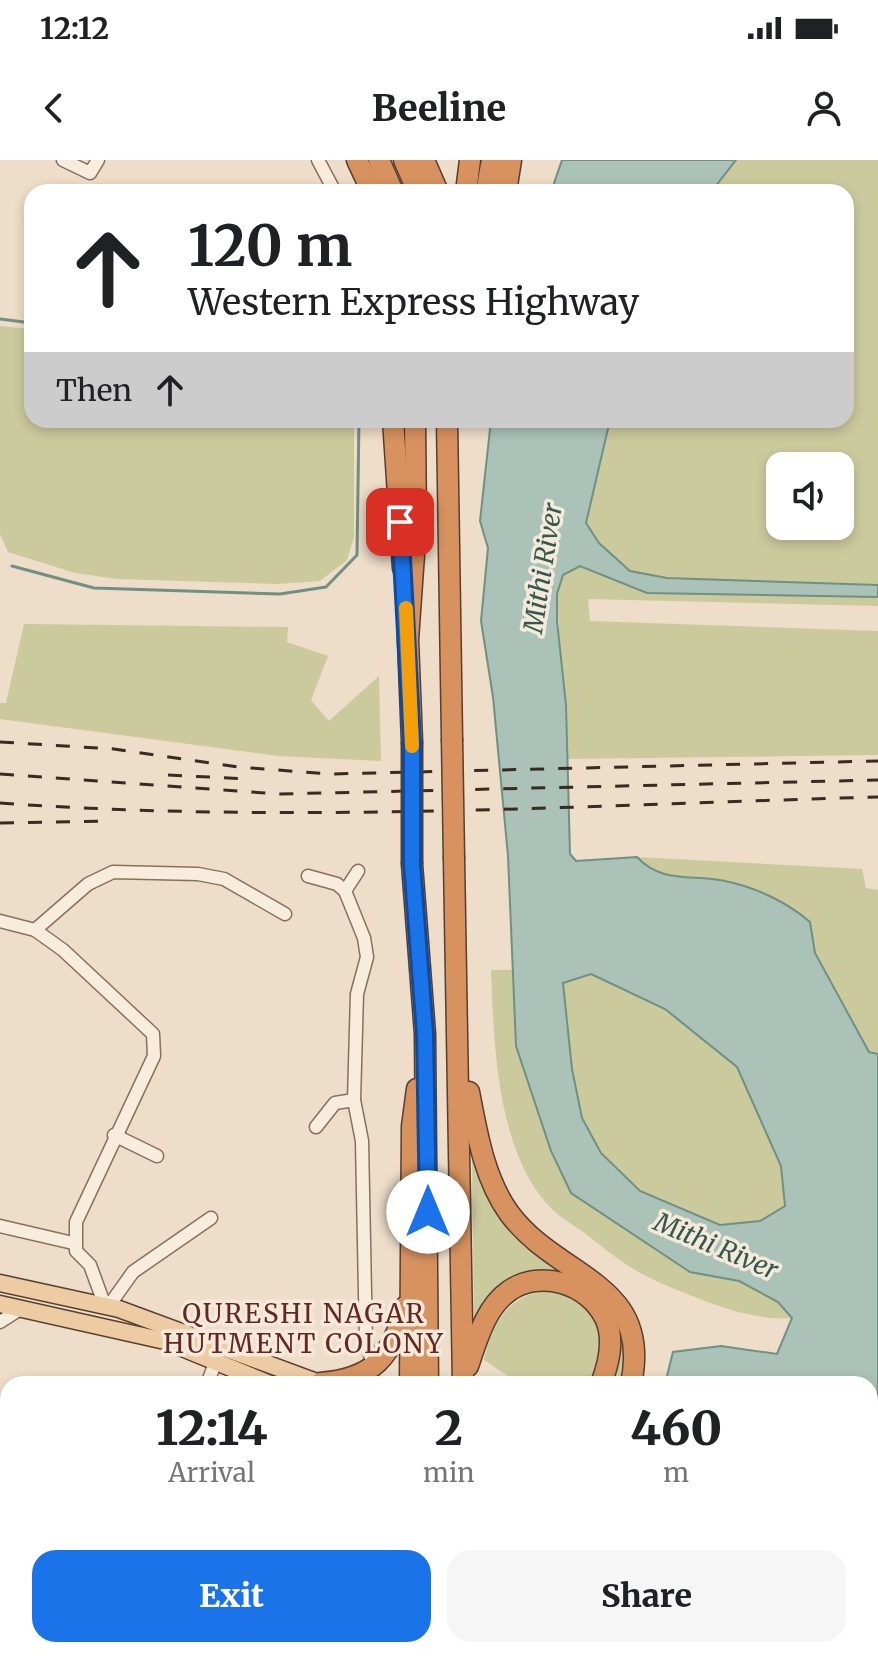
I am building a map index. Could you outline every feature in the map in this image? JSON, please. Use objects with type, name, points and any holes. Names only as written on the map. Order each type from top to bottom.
[{"type":"highway","points":[[357,160],[368,184]]},
{"type":"highway","points":[[379,160],[390,184]]},
{"type":"highway","points":[[404,160],[414,184]]},
{"type":"highway","points":[[424,160],[434,184]]},
{"type":"highway","points":[[467,184],[470,160]]},
{"type":"highway","points":[[488,184],[492,160]]},
{"type":"highway","points":[[507,184],[511,160]]},
{"type":"highway","points":[[394,428],[408,640],[412,864],[425,1034],[428,1376]]},
{"type":"highway","points":[[408,640],[416,526],[415,428]]},
{"type":"highway","points":[[447,428],[463,1376]]},
{"type":"highway","points":[[457,1033],[478,1138],[496,1192],[524,1232],[597,1284],[621,1306],[634,1338],[632,1376]]},
{"type":"highway","points":[[410,1376],[412,1126],[425,1034]]},
{"type":"highway","points":[[465,1376],[492,1309],[508,1292],[526,1283],[548,1280],[582,1292],[605,1319],[611,1350],[603,1376]]},
{"type":"highway","points":[[360,1376],[368,1373],[388,1351],[412,1288]]},
{"type":"main road","points":[[0,1283],[106,1306],[173,1326],[301,1376]]},
{"type":"main road","points":[[0,1304],[117,1327],[251,1376]]},
{"type":"street","points":[[63,160],[90,173],[98,160]]},
{"type":"street","points":[[318,160],[331,184]]},
{"type":"street","points":[[345,891],[358,871]]},
{"type":"street","points":[[35,930],[88,884],[113,872],[198,874],[224,879],[285,914]]},
{"type":"street","points":[[308,876],[337,884],[345,891],[364,938],[367,957],[357,994],[354,1100],[362,1141],[366,1344],[374,1366]]},
{"type":"street","points":[[0,921],[35,930],[63,950],[153,1034],[154,1056],[114,1135],[76,1222],[73,1243],[76,1251],[90,1265],[106,1306]]},
{"type":"street","points":[[316,1127],[335,1103],[354,1100]]},
{"type":"street","points":[[114,1135],[157,1156]]},
{"type":"street","points":[[106,1306],[133,1272],[211,1218]]},
{"type":"street","points":[[0,1226],[73,1243]]},
{"type":"street","points":[[0,1322],[22,1308]]},
{"type":"street","points":[[210,1376],[216,1361]]},
{"type":"green space","points":[[736,160],[878,160],[878,585],[667,578],[630,571],[599,543],[586,523],[608,428],[854,428],[854,184],[717,184]]},
{"type":"green space","points":[[0,326],[24,328],[24,428],[354,428],[354,537],[347,560],[320,581],[277,584],[117,579],[75,573],[8,552],[0,534]]},
{"type":"green space","points":[[579,566],[647,593],[878,597],[878,606],[588,599],[590,621],[878,631],[878,755],[566,759],[557,594],[563,575]]},
{"type":"green space","points":[[24,624],[288,627],[287,642],[328,656],[311,700],[329,721],[379,676],[381,761],[278,756],[0,719],[0,703],[6,703]]},
{"type":"green space","points":[[637,857],[862,869],[866,888],[878,890],[878,1054],[869,1053],[815,953],[810,922],[759,891],[725,881],[667,875]]},
{"type":"green space","points":[[491,970],[513,970],[516,1046],[551,1151],[571,1193],[689,1272],[739,1281],[778,1302],[792,1318],[763,1317],[734,1311],[643,1274],[556,1213],[536,1190],[521,1162],[502,1099]]},
{"type":"green space","points":[[591,974],[665,1009],[737,1067],[781,1166],[785,1206],[760,1221],[720,1225],[640,1191],[601,1153],[582,1118],[572,1069],[563,983]]},
{"type":"green space","points":[[472,1159],[490,1197],[608,1302],[628,1344],[623,1376],[610,1376],[616,1332],[545,1274],[476,1319]]},
{"type":"green space","points":[[556,1290],[573,1297],[594,1315],[600,1339],[595,1376],[508,1376],[484,1360],[493,1332],[506,1310],[527,1296]]},
{"type":"water","points":[[562,160],[736,160],[717,184],[554,184]]},
{"type":"water","name":"Mithi River","points":[[490,428],[608,428],[586,523],[599,543],[630,571],[667,578],[878,585],[878,597],[647,593],[580,566],[563,575],[557,594],[557,621],[566,705],[570,854],[576,861],[637,857],[667,875],[736,884],[759,891],[791,908],[810,922],[815,953],[869,1052],[878,1054],[878,1376],[667,1376],[673,1352],[721,1346],[777,1354],[792,1318],[778,1302],[739,1281],[690,1272],[571,1193],[551,1151],[516,1046],[508,856],[493,697],[481,621],[488,548],[480,521]],"holes":[[[591,974],[665,1009],[737,1067],[781,1166],[785,1206],[760,1221],[720,1225],[640,1191],[601,1153],[582,1118],[572,1069],[563,983]]]},
{"type":"waterway","points":[[0,319],[24,322]]},
{"type":"waterway","points":[[12,566],[94,588],[280,594],[326,587],[357,555],[359,428]]},
{"type":"railway","points":[[0,742],[114,749],[238,767],[330,774],[878,761]]},
{"type":"railway","points":[[0,774],[280,794],[878,780]]},
{"type":"railway","points":[[168,775],[248,779]]},
{"type":"railway","points":[[0,803],[219,812],[329,812],[878,797]]},
{"type":"railway","points":[[0,823],[110,821]]},
{"type":"slow traffic","points":[[406,608],[412,746]]},
{"type":"district","name":"QURESHI NAGAR HUTMENT COLONY","points":[[304,1329]]},
{"type":"route","points":[[400,522],[412,742],[412,864],[425,1034],[428,1212]]}]
